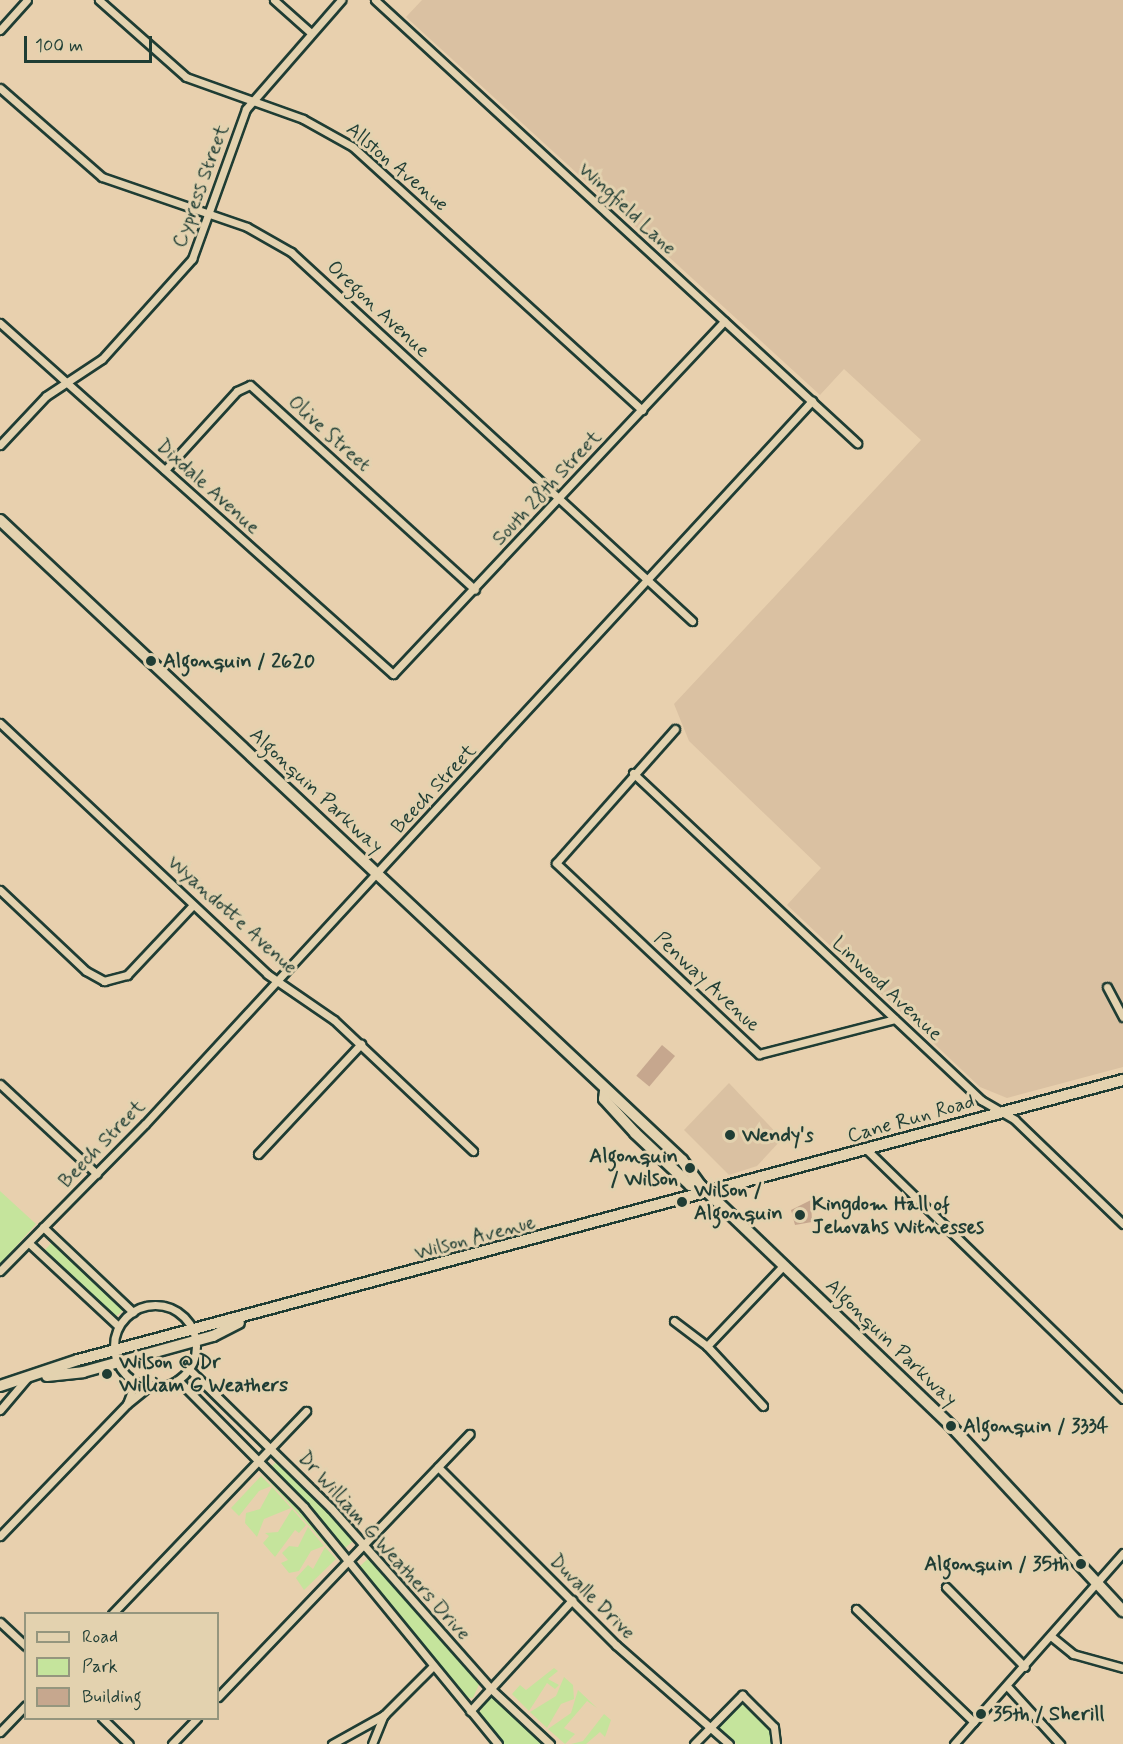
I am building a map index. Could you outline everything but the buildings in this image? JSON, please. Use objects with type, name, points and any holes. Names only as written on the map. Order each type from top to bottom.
[{"type":"main road","name":"Algonquin Parkway","points":[[0,520],[698,1176],[701,1186],[951,1426],[1123,1611]]},
{"type":"main road","name":"Cane Run Road","points":[[710,1194],[1000,1112],[1123,1080]]},
{"type":"main road","name":"Wilson Avenue","points":[[0,1386],[192,1329],[250,1318],[710,1194]]},
{"type":"main road","name":"Wilson Avenue","points":[[27,1378],[118,1362],[196,1341],[250,1318]]},
{"type":"street","points":[[0,30],[27,0]]},
{"type":"street","name":"Allston Avenue","points":[[99,0],[176,71],[303,119],[353,147],[642,410]]},
{"type":"street","points":[[274,0],[310,33]]},
{"type":"street","name":"Cypress Street","points":[[0,445],[46,396],[102,359],[185,267],[211,214],[252,100],[341,0]]},
{"type":"street","name":"Wingfield Lane","points":[[375,0],[856,443]]},
{"type":"street","name":"Oregon Avenue","points":[[0,88],[91,170],[260,232],[291,252],[692,621]]},
{"type":"street","name":"South 28th Street","points":[[393,674],[475,590],[724,321]]},
{"type":"street","name":"Dixdale Avenue","points":[[0,323],[393,674]]},
{"type":"street","name":"Olive Street","points":[[165,470],[237,391],[250,385],[475,590]]},
{"type":"street","name":"Beech Street","points":[[0,1271],[31,1245],[43,1227],[97,1174],[278,981],[812,401]]},
{"type":"street","name":"Wyandotte Avenue","points":[[0,723],[193,905],[278,981],[361,1044],[473,1150]]},
{"type":"street","points":[[633,773],[675,729]]},
{"type":"street","name":"Penway Avenue","points":[[633,773],[556,863],[759,1054],[895,1019]]},
{"type":"street","name":"Linwood Avenue","points":[[633,773],[895,1019],[1123,1224]]},
{"type":"street","points":[[0,890],[86,971],[104,981],[127,975],[193,905]]},
{"type":"street","points":[[1107,987],[1123,1017]]},
{"type":"street","points":[[258,1154],[361,1044]]},
{"type":"street","points":[[0,1084],[97,1174]]},
{"type":"street","points":[[867,1150],[1123,1399]]},
{"type":"street","points":[[43,1227],[133,1312]]},
{"type":"street","points":[[31,1245],[117,1325]]},
{"type":"street","points":[[707,1346],[784,1265]]},
{"type":"street","points":[[0,1536],[126,1404],[148,1387],[178,1380],[192,1372],[196,1341],[192,1329],[171,1305],[133,1312],[117,1325],[115,1350],[118,1362],[135,1383],[148,1387]]},
{"type":"street","points":[[674,1321],[707,1346],[763,1406]]},
{"type":"street","name":"Dr William G Weathers Drive","points":[[192,1372],[271,1447],[363,1544],[490,1688],[550,1744]]},
{"type":"street","points":[[0,1410],[27,1378]]},
{"type":"street","name":"Dr William G Weathers Drive","points":[[178,1380],[260,1458],[349,1560],[498,1744]]},
{"type":"street","points":[[126,1404],[135,1383]]},
{"type":"street","points":[[114,1612],[306,1411]]},
{"type":"street","points":[[219,1696],[470,1434]]},
{"type":"street","name":"Duvalle Drive","points":[[438,1467],[572,1600],[729,1744]]},
{"type":"street","points":[[954,1744],[1099,1584],[1123,1553]]},
{"type":"street","points":[[946,1587],[1025,1666]]},
{"type":"street","points":[[470,1711],[572,1600]]},
{"type":"street","points":[[856,1609],[974,1722]]},
{"type":"street","points":[[0,1622],[24,1644]]},
{"type":"street","points":[[1052,1637],[1073,1654],[1123,1668]]},
{"type":"street","points":[[332,1744],[384,1715],[433,1666]]},
{"type":"street","points":[[1007,1686],[1060,1744]]},
{"type":"street","points":[[694,1744],[742,1695],[774,1727],[776,1744]]},
{"type":"street","points":[[0,1731],[24,1707]]},
{"type":"street","points":[[372,1744],[384,1715]]},
{"type":"street","points":[[103,1720],[129,1744]]},
{"type":"street","points":[[172,1744],[196,1720]]},
{"type":"shaded area","points":[[422,0],[1123,0],[1123,1067],[1007,1098],[980,1087],[787,905],[821,868],[689,741],[674,704],[921,440],[844,369],[820,395],[406,17]]},
{"type":"shaded area","points":[[729,1083],[782,1139],[757,1166],[729,1175],[684,1130]]},
{"type":"green space","points":[[0,1191],[36,1224],[0,1264]]},
{"type":"green space","points":[[54,1240],[125,1308],[120,1313],[115,1317],[45,1250]]},
{"type":"green space","points":[[278,1460],[354,1540],[345,1548],[272,1466]]},
{"type":"green space","points":[[266,1472],[340,1554],[337,1557],[263,1475]]},
{"type":"green space","points":[[261,1476],[271,1486],[259,1491],[239,1516],[231,1508]]},
{"type":"green space","points":[[272,1487],[291,1508],[264,1519],[257,1537],[245,1523],[246,1513],[260,1509]]},
{"type":"green space","points":[[292,1509],[306,1525],[299,1533],[295,1530],[275,1557],[263,1543],[269,1536],[265,1533],[278,1532]]},
{"type":"green space","points":[[308,1527],[324,1546],[311,1551],[299,1571],[289,1573],[281,1563],[288,1560],[282,1553],[289,1546],[298,1547]]},
{"type":"green space","points":[[325,1547],[336,1559],[304,1590],[296,1578],[308,1565],[313,1569]]},
{"type":"green space","points":[[370,1557],[480,1682],[473,1698],[463,1697],[360,1566]]},
{"type":"green space","points":[[554,1668],[558,1671],[548,1679],[559,1685],[555,1689],[547,1683],[529,1711],[512,1694],[520,1685],[526,1690]]},
{"type":"green space","points":[[564,1677],[573,1685],[574,1699],[561,1704],[547,1728],[530,1712],[556,1696]]},
{"type":"green space","points":[[578,1690],[597,1708],[587,1701],[564,1728],[575,1734],[565,1744],[548,1729],[571,1713]]},
{"type":"green space","points":[[488,1698],[495,1698],[544,1744],[504,1744],[478,1715]]},
{"type":"green space","points":[[742,1701],[773,1731],[772,1744],[737,1744],[717,1729]]},
{"type":"green space","points":[[604,1714],[611,1720],[605,1737],[600,1732],[586,1744],[571,1744],[583,1741]]},
{"type":"place","name":"Algonquin / 2620","points":[[151,661]]},
{"type":"place","name":"Wendy's","points":[[730,1135]]},
{"type":"place","name":"Algonquin / Wilson","points":[[690,1168]]},
{"type":"place","name":"Wilson / Algonquin","points":[[682,1202]]},
{"type":"place","name":"Kingdom Hall of Jehovahs Witnesses","points":[[800,1215]]},
{"type":"place","name":"Wilson @ Dr William G Weathers","points":[[107,1374]]},
{"type":"place","name":"Algonquin / 3334","points":[[951,1426]]},
{"type":"place","name":"Algonquin / 35th","points":[[1081,1564]]},
{"type":"place","name":"35th / Sherill","points":[[981,1714]]}]
